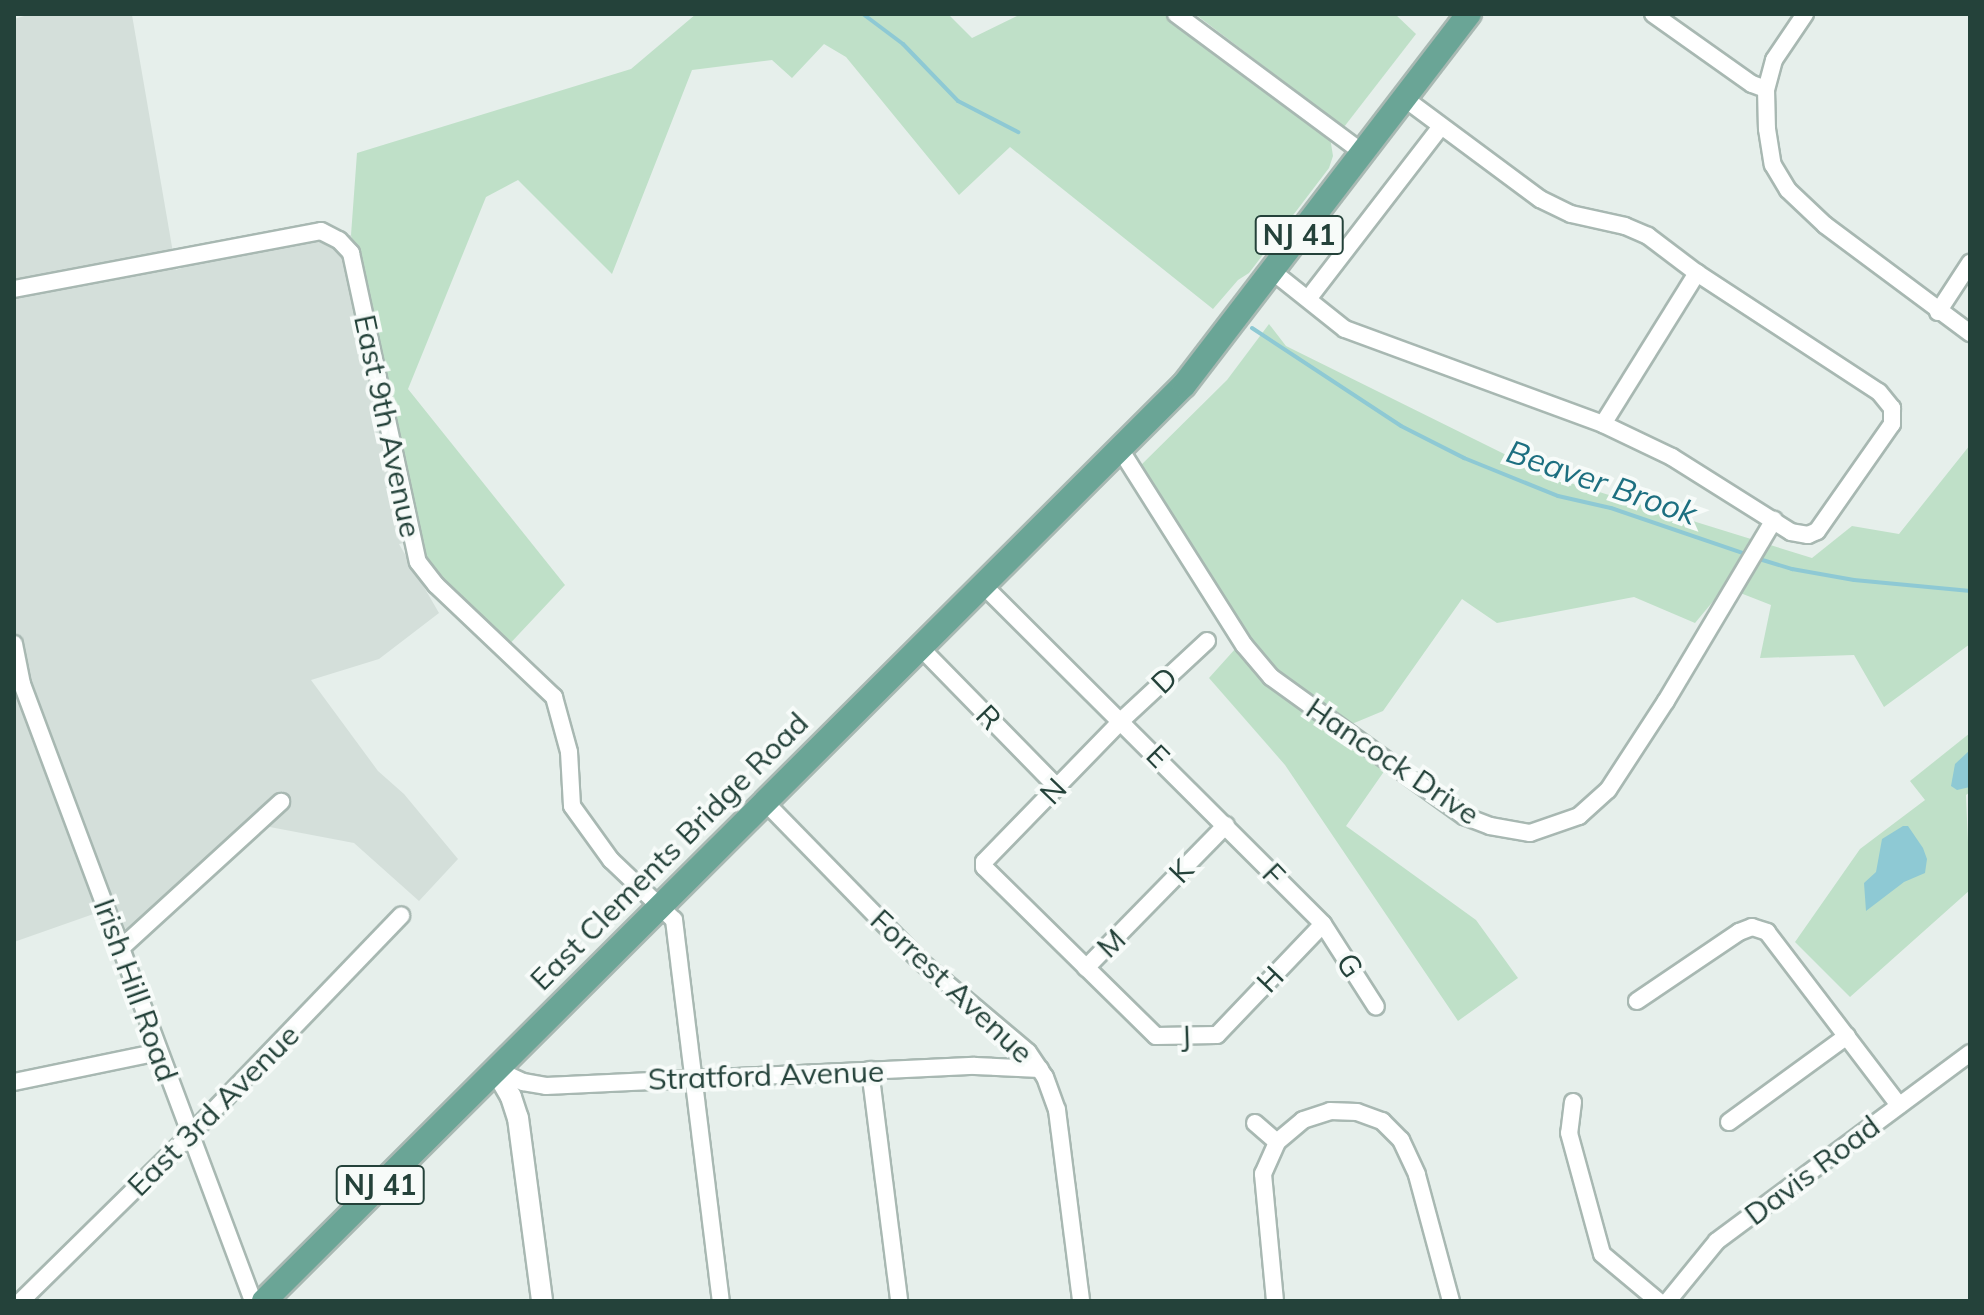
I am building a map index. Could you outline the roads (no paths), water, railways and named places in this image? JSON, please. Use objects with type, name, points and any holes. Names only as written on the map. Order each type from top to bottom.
[{"type":"main road","name":"NJ 41","points":[[1120,449],[1184,385],[1469,14]]},
{"type":"main road","name":"East Clements Bridge Road","points":[[264,1301],[660,903],[1120,449]]},
{"type":"street","points":[[1176,14],[1362,152]]},
{"type":"street","points":[[1653,14],[1752,84],[1766,89]]},
{"type":"street","points":[[1805,14],[1774,60],[1766,89],[1767,129],[1773,165],[1788,190],[1825,225],[1970,333]]},
{"type":"street","points":[[1272,271],[1345,329],[1603,424],[1672,457],[1799,535],[1817,531],[1892,424],[1892,408],[1879,392],[1697,273],[1648,236],[1625,226],[1571,214],[1540,199],[1404,98]]},
{"type":"street","points":[[1308,299],[1441,126]]},
{"type":"street","name":"East 9th Avenue","points":[[14,289],[321,231],[339,240],[351,253],[418,562],[436,585],[554,697],[569,752],[572,806],[611,860],[660,903]]},
{"type":"street","points":[[1938,312],[1970,263]]},
{"type":"street","points":[[1603,424],[1697,273]]},
{"type":"street","name":"Hancock Drive","points":[[1120,449],[1244,645],[1271,677],[1464,816],[1490,826],[1530,833],[1579,816],[1608,790],[1666,701],[1774,520]]},
{"type":"street","points":[[983,585],[1122,720]]},
{"type":"street","name":"D","points":[[1122,720],[1207,641]]},
{"type":"street","name":"Irish Hill Road","points":[[14,644],[22,684],[253,1301]]},
{"type":"street","name":"R","points":[[920,647],[1057,787]]},
{"type":"street","name":"N","points":[[1086,968],[984,867],[984,862],[1122,720]]},
{"type":"street","name":"E","points":[[1122,720],[1226,825]]},
{"type":"street","points":[[121,948],[281,802]]},
{"type":"street","name":"Forrest Avenue","points":[[765,802],[920,961],[1028,1052],[1040,1069],[1057,1110],[1081,1301]]},
{"type":"street","name":"K","points":[[1137,918],[1226,825]]},
{"type":"street","name":"F","points":[[1226,825],[1323,924]]},
{"type":"street","points":[[660,903],[674,920],[721,1301]]},
{"type":"street","name":"East 3rd Avenue","points":[[21,1301],[189,1136],[401,916]]},
{"type":"street","name":"M","points":[[1086,968],[1137,918]]},
{"type":"street","name":"G","points":[[1323,924],[1376,1007]]},
{"type":"street","name":"H","points":[[1217,1035],[1323,924]]},
{"type":"street","points":[[1637,1001],[1739,932],[1752,927],[1767,932],[1899,1105]]},
{"type":"street","name":"J","points":[[1086,968],[1156,1036],[1217,1035]]},
{"type":"street","points":[[1729,1122],[1847,1036]]},
{"type":"street","points":[[14,1082],[159,1052]]},
{"type":"street","name":"Davis Road","points":[[1668,1301],[1717,1241],[1970,1053]]},
{"type":"street","name":"Stratford Avenue","points":[[495,1069],[523,1082],[546,1086],[975,1066],[1040,1069]]},
{"type":"street","points":[[495,1069],[511,1097],[518,1118],[542,1301]]},
{"type":"street","points":[[870,1070],[899,1301]]},
{"type":"street","points":[[1573,1102],[1569,1133],[1602,1254],[1658,1301]]},
{"type":"street","points":[[1275,1301],[1263,1174],[1277,1142],[1303,1120],[1330,1111],[1357,1112],[1382,1121],[1401,1140],[1417,1175],[1451,1301]]},
{"type":"street","points":[[1255,1123],[1277,1142]]},
{"type":"water","points":[[1970,750],[1970,787],[1957,790],[1951,786],[1955,764]]},
{"type":"water","points":[[1908,826],[1923,848],[1927,859],[1925,873],[1904,882],[1866,911],[1864,883],[1876,872],[1882,839]]},
{"type":"waterway","name":"Beaver Brook","points":[[863,14],[903,44],[958,101],[1018,132]]},
{"type":"waterway","name":"Beaver Brook","points":[[1252,328],[1401,426],[1464,458],[1558,496],[1611,508],[1748,555]]},
{"type":"waterway","name":"Beaver Brook","points":[[1756,558],[1792,569],[1854,580],[1970,591]]}]
